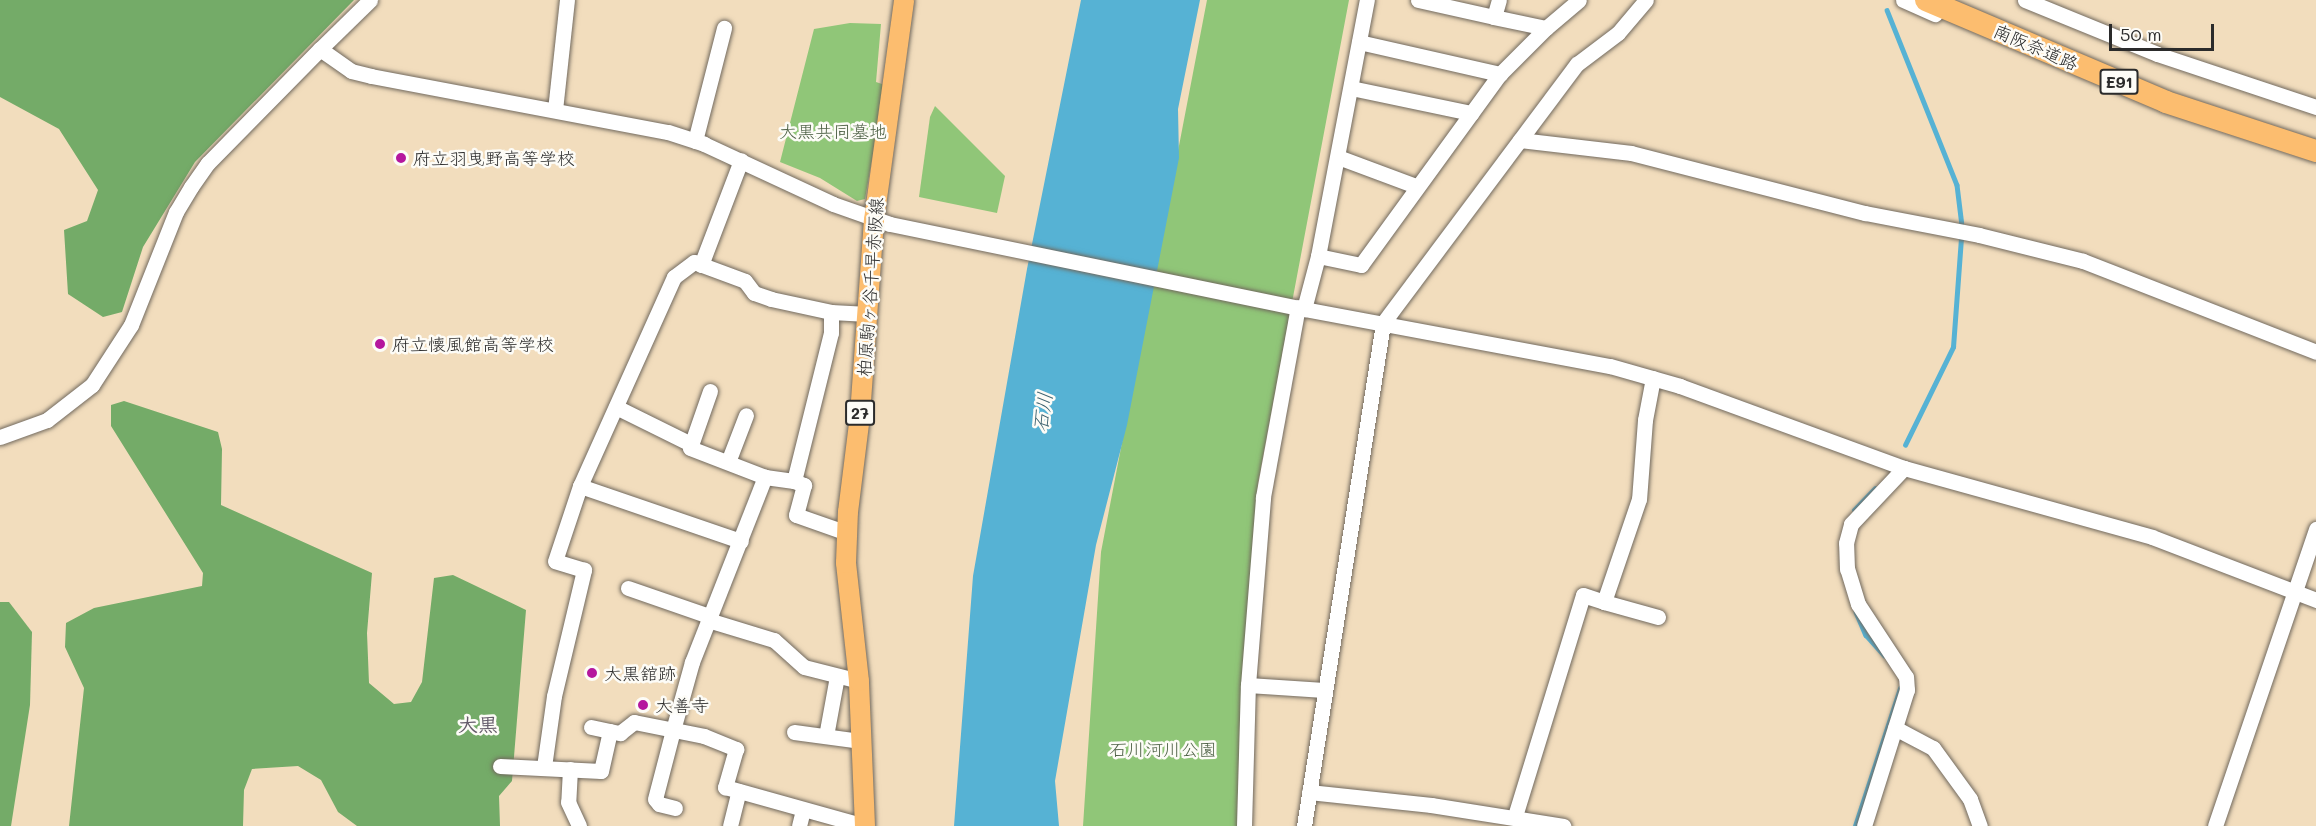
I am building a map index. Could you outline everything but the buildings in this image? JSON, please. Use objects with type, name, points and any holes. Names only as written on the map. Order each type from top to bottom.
[{"type":"highway","name":"南阪奈道路","points":[[1926,0],[2166,102],[2316,150]]},
{"type":"highway","name":"南阪奈道路","points":[[1950,0],[2066,50],[2316,141]]},
{"type":"main road","name":"柏原駒ヶ谷千早赤阪線","points":[[865,826],[859,681],[846,563],[847,533],[868,314],[882,222],[904,0]]},
{"type":"street","points":[[0,437],[47,420],[92,385],[131,325],[172,221],[208,163],[370,0]]},
{"type":"street","points":[[555,110],[567,0]]},
{"type":"street","points":[[1244,826],[1248,685],[1263,497],[1296,307],[1318,256],[1367,0]]},
{"type":"street","points":[[1418,0],[1546,28]]},
{"type":"street","points":[[1494,17],[1498,0]]},
{"type":"street","points":[[1318,256],[1361,265],[1416,186],[1500,74],[1546,28],[1579,0]]},
{"type":"street","points":[[1304,826],[1383,323],[1577,64],[1618,33],[1646,0]]},
{"type":"street","points":[[1902,0],[2185,119],[2316,159]]},
{"type":"street","points":[[2025,0],[2157,54],[2316,107]]},
{"type":"street","points":[[695,141],[724,28]]},
{"type":"street","points":[[1359,42],[1500,74]]},
{"type":"street","points":[[320,49],[351,71],[614,120],[695,141],[882,222],[1296,307],[1610,366],[1653,378],[1904,468],[2087,516],[2152,537],[2295,594],[2316,600]]},
{"type":"street","points":[[1351,88],[1471,113]]},
{"type":"street","points":[[1520,140],[1630,153],[1865,213],[1979,235],[2083,261],[2316,352]]},
{"type":"street","points":[[1338,157],[1416,186]]},
{"type":"street","points":[[701,265],[741,160]]},
{"type":"street","points":[[544,767],[554,696],[584,570],[555,561],[580,486],[674,277],[694,262],[745,281],[754,293],[831,312],[868,314]]},
{"type":"street","points":[[794,481],[831,333],[831,312]]},
{"type":"street","points":[[1604,602],[1639,499],[1645,420],[1653,378]]},
{"type":"street","points":[[710,391],[690,448],[765,477],[794,481],[804,485],[796,516],[847,533]]},
{"type":"street","points":[[616,406],[691,444]]},
{"type":"street","points":[[728,462],[746,415]]},
{"type":"street","points":[[1864,826],[1907,690],[1906,677],[1858,604],[1847,569],[1846,543],[1851,524],[1861,511],[1904,468]]},
{"type":"street","points":[[675,808],[659,804],[655,799],[673,730],[709,618],[765,477]]},
{"type":"street","points":[[580,486],[741,541]]},
{"type":"street","points":[[2215,826],[2316,529]]},
{"type":"street","points":[[628,588],[774,640],[804,667],[859,681]]},
{"type":"street","points":[[1515,816],[1583,595],[1658,617]]},
{"type":"street","points":[[826,736],[837,676]]},
{"type":"street","points":[[1248,685],[1324,690]]},
{"type":"street","points":[[591,727],[610,731],[628,731],[634,722],[704,736],[736,749],[725,787],[865,826]]},
{"type":"street","points":[[1894,728],[1933,748],[1970,799],[1980,826]]},
{"type":"street","points":[[500,766],[601,771],[610,731]]},
{"type":"street","points":[[794,732],[861,741]]},
{"type":"street","points":[[570,769],[568,802],[579,826]]},
{"type":"street","points":[[730,826],[739,791]]},
{"type":"street","points":[[1309,792],[1515,816],[1563,826]]},
{"type":"street","points":[[799,826],[803,810]]},
{"type":"green space","points":[[0,0],[354,0],[195,162],[143,247],[122,312],[103,317],[68,294],[64,230],[87,221],[98,190],[59,129],[0,97]]},
{"type":"green space","name":"石川河川公園","points":[[1207,0],[1349,0],[1258,483],[1240,725],[1237,826],[1083,826],[1101,552]]},
{"type":"green space","name":"大黒共同墓地","points":[[850,23],[881,24],[876,82],[885,85],[865,199],[857,201],[820,178],[780,162],[814,29]]},
{"type":"green space","points":[[935,106],[1005,176],[997,213],[919,197],[930,117]]},
{"type":"green space","points":[[124,401],[218,432],[222,449],[221,505],[372,573],[367,633],[369,683],[394,704],[411,702],[422,682],[434,578],[453,575],[526,610],[512,781],[499,796],[500,826],[357,826],[338,812],[321,780],[298,766],[252,769],[244,790],[243,826],[69,826],[84,688],[65,647],[66,623],[94,608],[202,586],[203,573],[111,426],[111,405]]},
{"type":"green space","points":[[0,602],[9,602],[32,632],[30,705],[11,826],[0,826]]},
{"type":"water","name":"石川","points":[[1081,0],[1200,0],[1178,109],[1179,158],[1127,425],[1096,545],[1055,781],[1059,826],[954,826],[973,576],[1027,269]]},
{"type":"waterway","points":[[1887,10],[1957,185],[1962,223]]},
{"type":"waterway","points":[[1905,445],[1953,347],[1961,239]]},
{"type":"waterway","points":[[1854,510],[1875,488]]},
{"type":"waterway","points":[[1856,612],[1866,635],[1884,655]]},
{"type":"waterway","points":[[1855,826],[1900,688]]},
{"type":"place","name":"府立羽曳野高等学校","points":[[401,158]]},
{"type":"place","name":"府立懐風館高等学校","points":[[380,344]]},
{"type":"place","name":"大黒舘跡","points":[[592,673]]},
{"type":"place","name":"大善寺","points":[[643,705]]},
{"type":"district","name":"大黒","points":[[478,724]]}]
